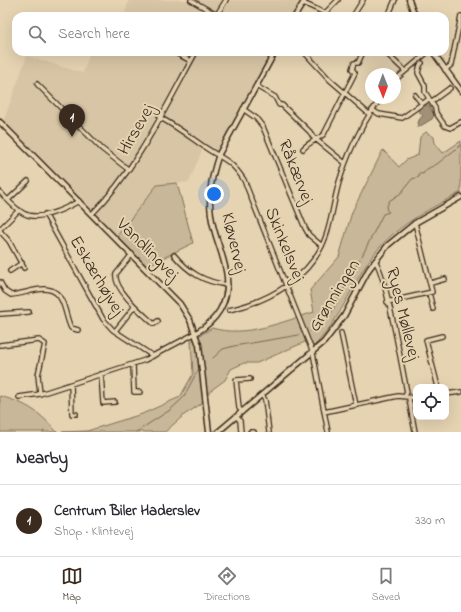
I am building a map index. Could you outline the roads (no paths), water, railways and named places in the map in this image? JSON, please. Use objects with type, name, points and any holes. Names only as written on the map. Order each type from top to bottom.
[{"type":"street","points":[[191,0],[212,12]]},
{"type":"street","points":[[219,12],[226,0]]},
{"type":"street","points":[[326,12],[338,0]]},
{"type":"street","points":[[356,12],[363,0]]},
{"type":"street","points":[[390,12],[395,0]]},
{"type":"street","points":[[409,0],[414,12]]},
{"type":"street","points":[[297,12],[304,1],[323,12]]},
{"type":"street","points":[[446,70],[451,65],[461,16]]},
{"type":"street","points":[[182,56],[191,61]]},
{"type":"street","name":"Hirsevej","points":[[92,214],[111,195],[129,170],[194,56]]},
{"type":"street","name":"Kløvervej","points":[[196,333],[214,318],[222,305],[228,284],[225,263],[216,236],[210,206],[211,181],[218,154],[273,56]]},
{"type":"street","points":[[308,56],[330,80],[369,114]]},
{"type":"street","points":[[303,149],[309,143],[317,140],[324,134],[338,102],[346,93],[355,73],[352,69],[354,63],[358,63],[362,56]]},
{"type":"street","points":[[388,56],[405,71]]},
{"type":"street","points":[[401,75],[423,56]]},
{"type":"street","points":[[436,56],[461,91]]},
{"type":"street","points":[[422,63],[418,74],[425,86],[425,92],[435,108],[436,113],[445,126],[454,127],[461,122]]},
{"type":"street","points":[[37,84],[102,149],[129,170]]},
{"type":"street","points":[[256,86],[275,97],[277,102],[282,105],[317,140],[345,163]]},
{"type":"street","points":[[372,110],[379,114],[402,118],[422,104],[430,101],[450,88]]},
{"type":"street","points":[[415,95],[422,104]]},
{"type":"street","points":[[229,310],[265,299],[286,286],[308,267],[322,246],[345,163],[353,142],[376,104]]},
{"type":"street","name":"Råkærvej","points":[[243,109],[256,118],[263,127],[305,228],[309,235],[322,246]]},
{"type":"street","name":"Skinkelsvej","points":[[159,117],[179,128],[206,148],[232,164],[244,180],[313,353],[328,432]]},
{"type":"street","name":"Vandlingvej","points":[[0,122],[180,304],[196,333],[202,359],[209,432]]},
{"type":"street","points":[[8,200],[28,181]]},
{"type":"street","points":[[0,192],[19,210],[30,216],[45,214],[79,201]]},
{"type":"street","name":"Grønningen","points":[[218,432],[313,353],[339,324],[375,261],[397,236],[415,223],[461,196]]},
{"type":"street","points":[[19,210],[0,230],[9,240],[24,268]]},
{"type":"street","name":"Eskærhøjvej","points":[[45,214],[103,319],[115,331],[154,356]]},
{"type":"street","points":[[387,302],[429,293],[433,289],[415,223]]},
{"type":"street","points":[[132,254],[118,270],[115,278],[117,283],[135,306],[154,324],[158,321]]},
{"type":"street","points":[[174,255],[190,272],[200,278],[228,284]]},
{"type":"street","name":"Ryes Møllevej","points":[[375,261],[379,266],[415,432]]},
{"type":"street","points":[[10,271],[22,263]]},
{"type":"street","points":[[431,283],[444,279]]},
{"type":"street","points":[[0,282],[5,291],[11,295],[42,289],[53,291],[62,300],[69,324],[72,328],[78,330]]},
{"type":"street","points":[[429,293],[433,309]]},
{"type":"street","points":[[115,331],[135,306]]},
{"type":"street","points":[[0,314],[29,312]]},
{"type":"street","points":[[19,398],[40,394],[133,364],[154,356],[196,333]]},
{"type":"street","points":[[341,333],[356,405]]},
{"type":"street","points":[[437,384],[426,340],[442,336]]},
{"type":"street","points":[[0,345],[39,340],[45,344],[38,376],[40,394]]},
{"type":"street","points":[[133,364],[134,392],[140,392]]},
{"type":"street","points":[[102,374],[103,403],[115,402]]},
{"type":"street","points":[[242,412],[239,408],[236,380],[250,379]]},
{"type":"street","points":[[71,384],[72,414],[76,414]]},
{"type":"street","points":[[449,394],[461,392]]},
{"type":"street","points":[[262,395],[265,400],[269,432]]},
{"type":"street","points":[[324,412],[398,396],[413,398]]},
{"type":"street","points":[[237,416],[240,421],[241,432]]},
{"type":"waterway","points":[[362,256],[383,214],[389,212],[386,209],[389,201],[401,193],[412,179],[419,177],[419,173],[423,174],[427,169],[437,164],[461,145]]},
{"type":"waterway","points":[[311,331],[329,317],[360,259]]},
{"type":"waterway","points":[[213,358],[223,349],[234,346],[299,335]]},
{"type":"waterway","points":[[136,432],[170,410],[183,398],[198,370]]},
{"type":"place","name":"Centrum Biler Haderslev","points":[[72,137]]}]
